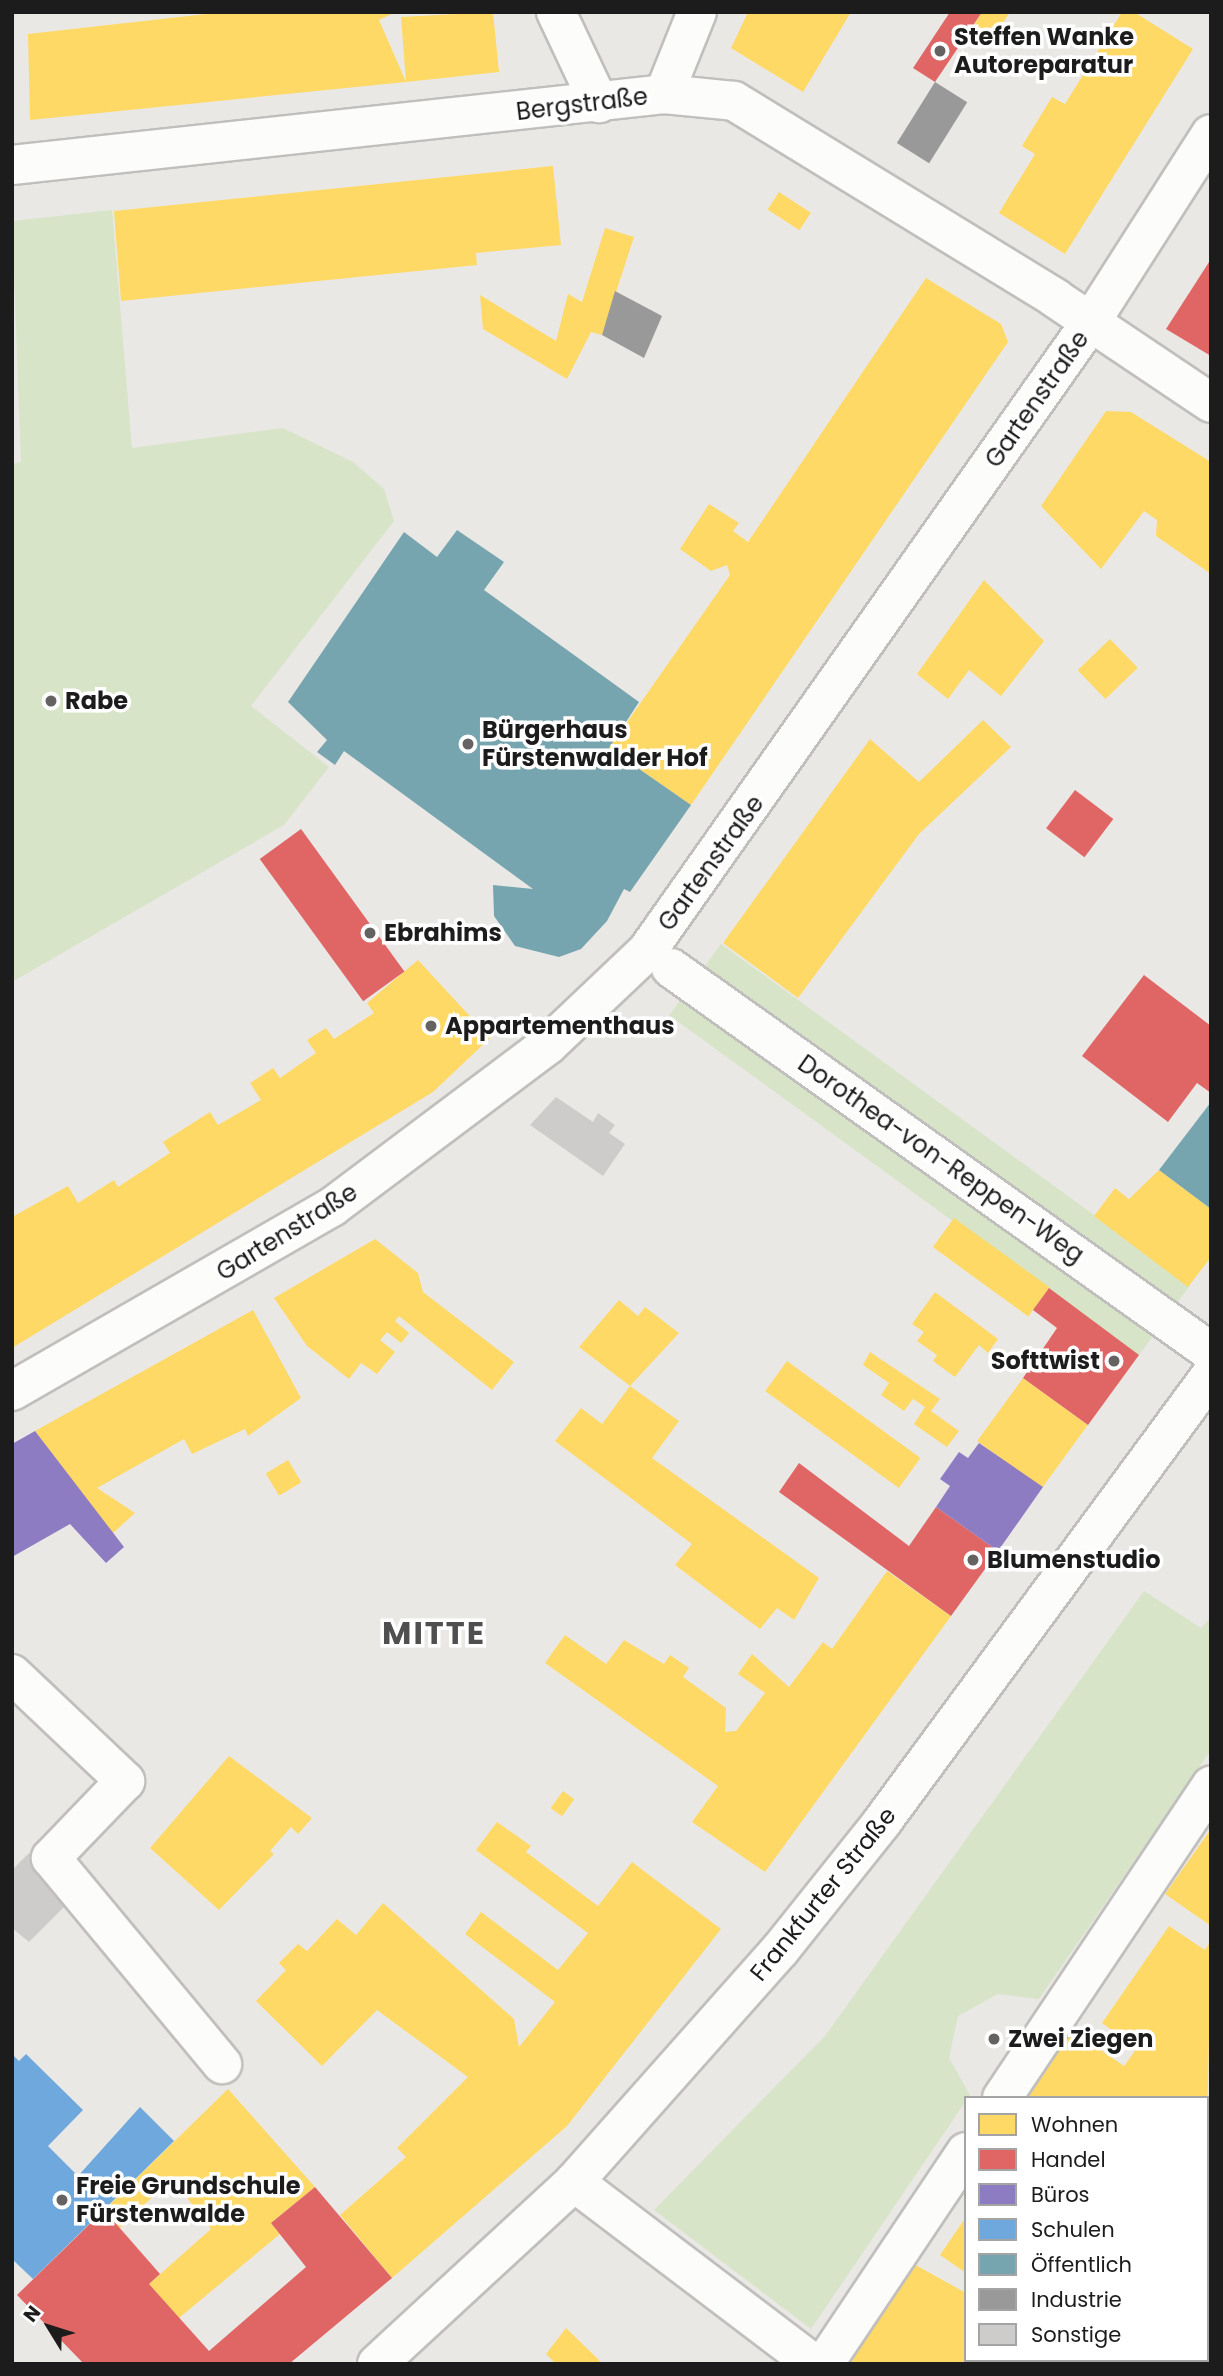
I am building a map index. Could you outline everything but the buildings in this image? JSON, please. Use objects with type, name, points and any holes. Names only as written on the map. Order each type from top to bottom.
[{"type":"street","points":[[556,12],[598,103]]},
{"type":"street","points":[[664,94],[697,12]]},
{"type":"street","name":"Bergstraße","points":[[12,165],[664,94],[734,101],[1090,323],[1211,403]]},
{"type":"street","name":"Gartenstraße","points":[[12,1391],[332,1207],[548,1045],[647,951],[1090,323],[1211,134]]},
{"type":"street","name":"Dorothea-von-Reppen-Weg","points":[[671,968],[1211,1352]]},
{"type":"street","name":"Frankfurter Straße","points":[[376,2364],[574,2182],[780,1950],[882,1822],[1211,1375]]},
{"type":"street","points":[[12,1674],[125,1781],[51,1858],[222,2064]]},
{"type":"street","points":[[1003,2096],[1211,1786]]},
{"type":"street","points":[[574,2182],[809,2362],[964,2155]]},
{"type":"green space","points":[[112,210],[132,448],[283,428],[353,462],[384,489],[394,521],[251,706],[329,767],[284,825],[12,982],[12,464],[21,462],[12,221]]},
{"type":"green space","points":[[721,944],[1190,1285],[1139,1356],[669,1015]]},
{"type":"green space","points":[[1144,1591],[1201,1628],[1211,1617],[1211,1750],[1039,1999],[998,1994],[958,2016],[949,2058],[970,2095],[964,2096],[964,2104],[811,2329],[654,2210],[825,2036]]},
{"type":"green space","points":[[1211,2273],[1211,2364],[1150,2364],[1209,2362]]},
{"type":"place","name":"Steffen Wanke Autoreparatur","points":[[940,51]]},
{"type":"place","name":"Rabe","points":[[51,701]]},
{"type":"place","name":"Bürgerhaus Fürstenwalder Hof","points":[[468,744]]},
{"type":"place","name":"Ebrahims","points":[[370,933]]},
{"type":"place","name":"Appartementhaus","points":[[431,1026]]},
{"type":"place","name":"Softtwist","points":[[1114,1361]]},
{"type":"place","name":"Blumenstudio","points":[[973,1560]]},
{"type":"place","name":"Zwei Ziegen","points":[[994,2039]]},
{"type":"place","name":"Freie Grundschule Fürstenwalde","points":[[62,2200]]},
{"type":"district","name":"MITTE","points":[[434,1633]]}]
